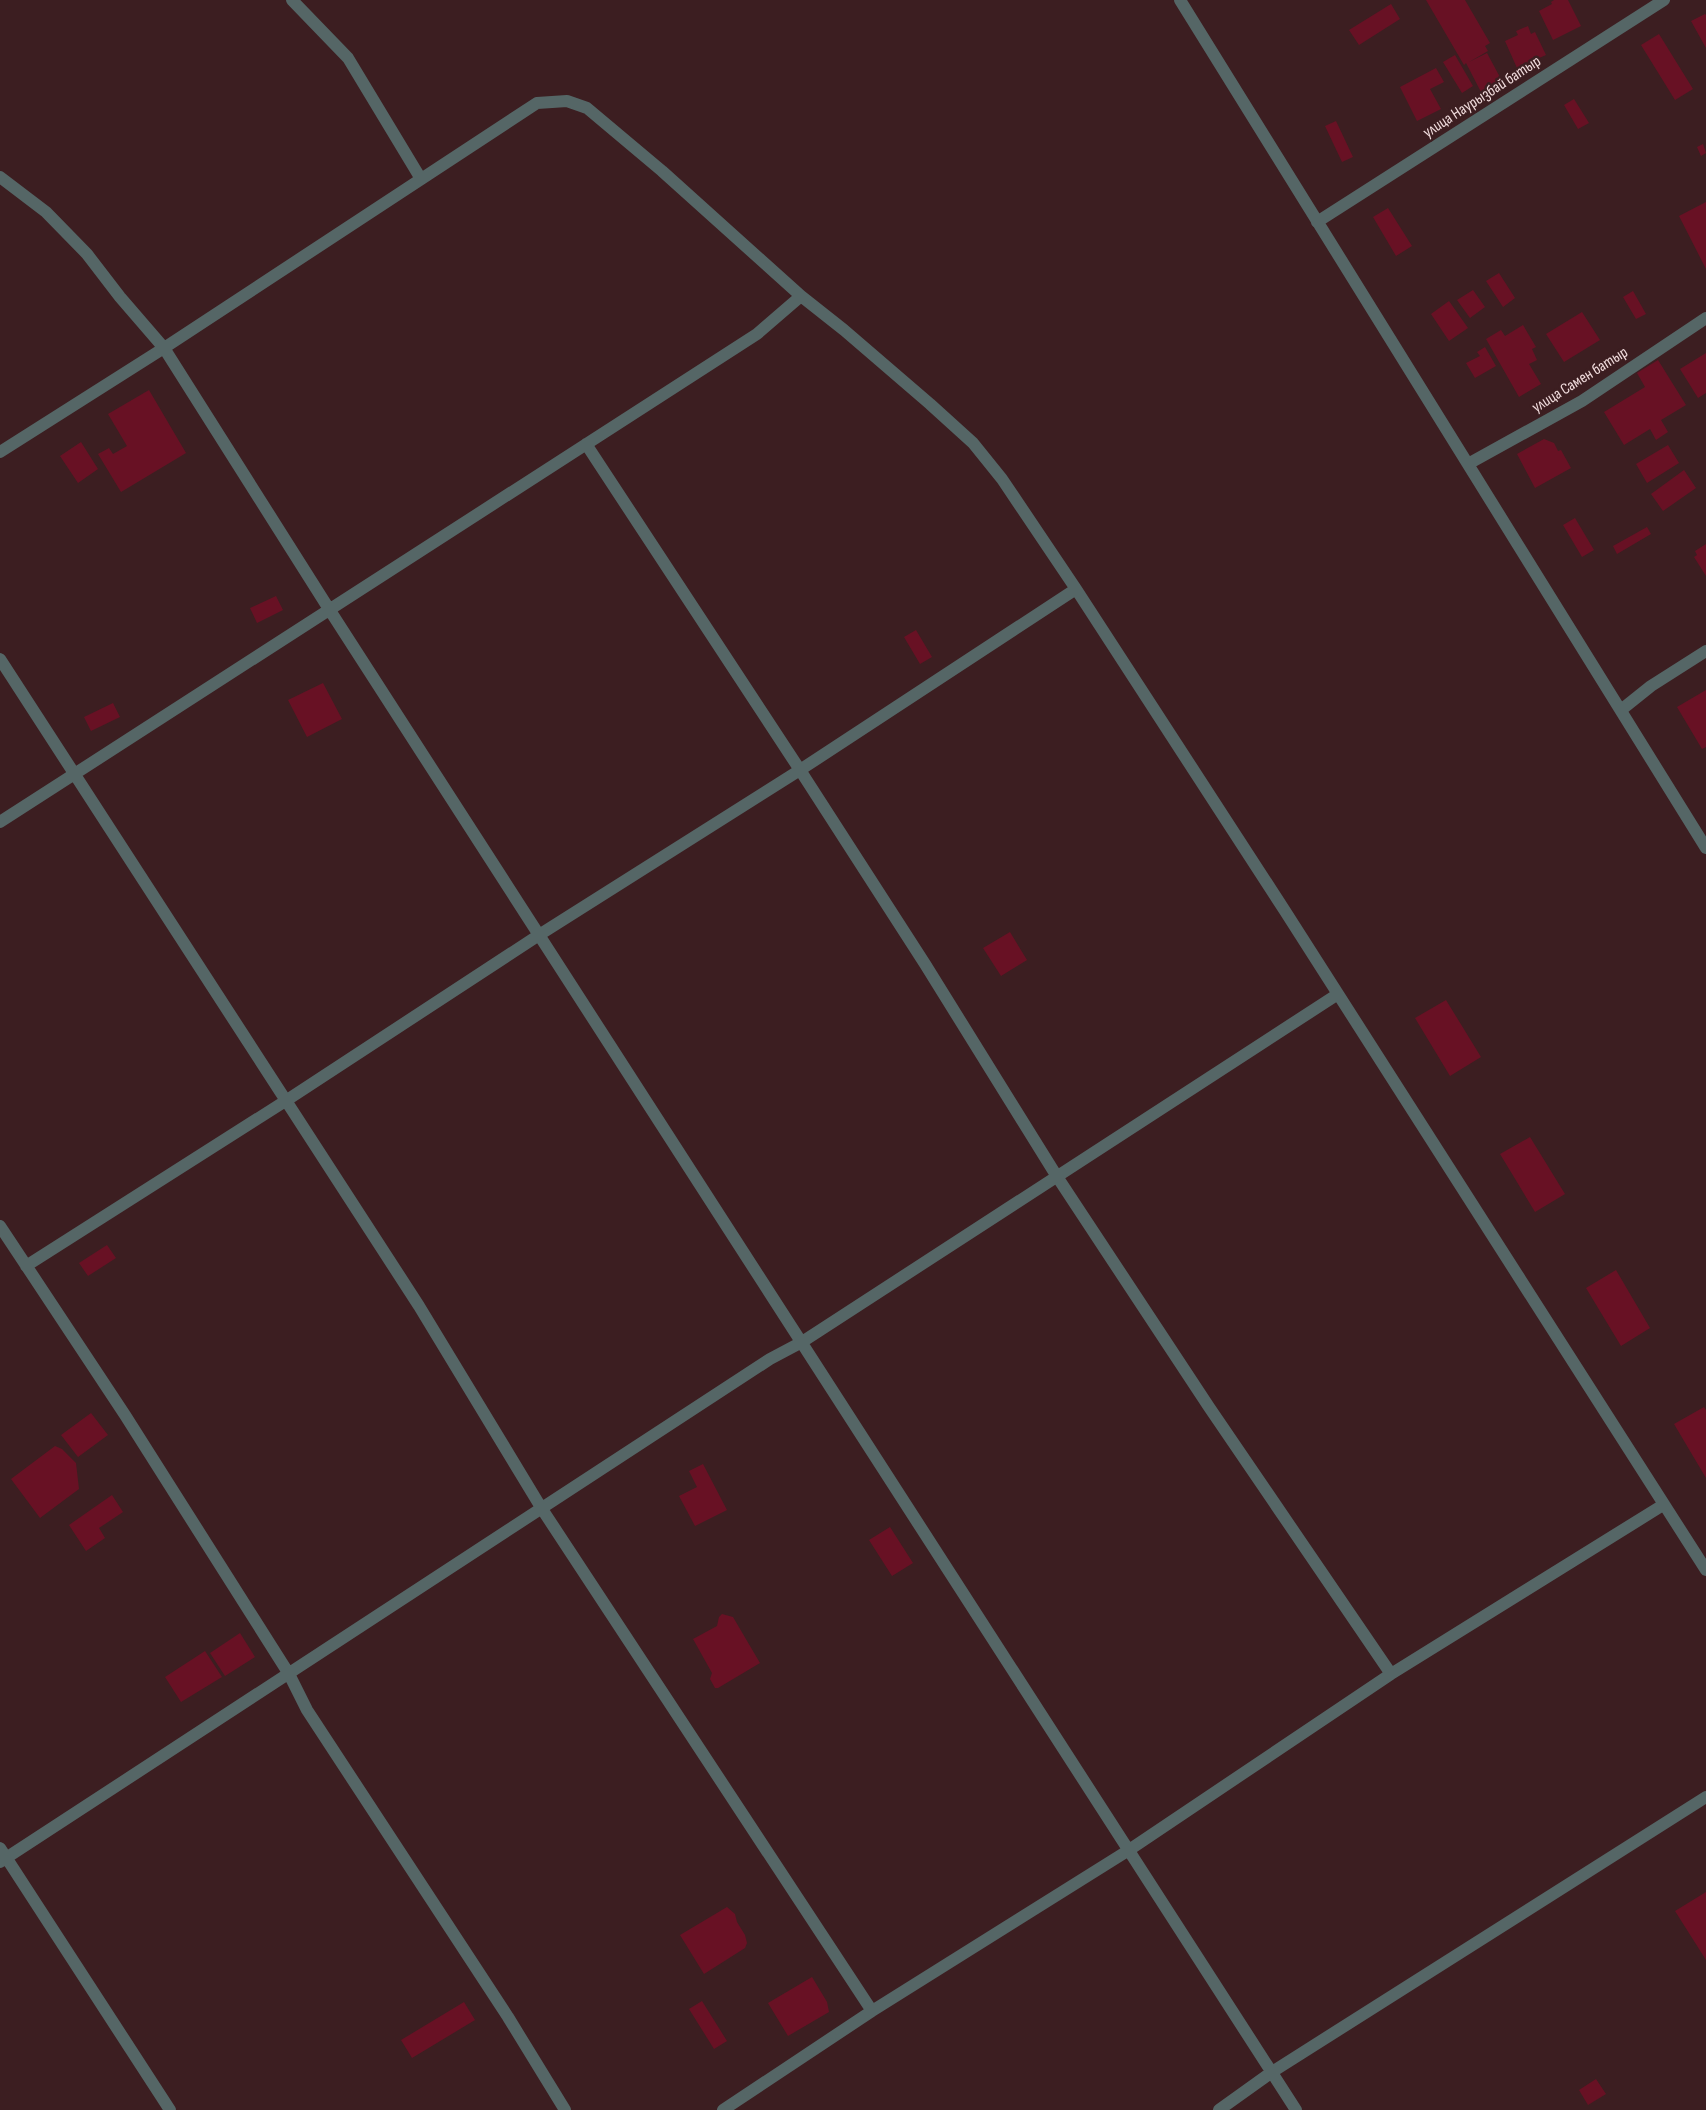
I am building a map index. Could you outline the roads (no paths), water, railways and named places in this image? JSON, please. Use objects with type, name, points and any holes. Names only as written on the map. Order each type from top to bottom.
[{"type":"street","points":[[292,0],[348,58],[421,179]]},
{"type":"street","points":[[1180,0],[1706,848]]},
{"type":"street","name":"улица Наурызбай батыр","points":[[1316,222],[1664,0]]},
{"type":"street","points":[[0,452],[164,348],[538,103],[567,101],[587,108],[662,171],[801,296],[844,330],[973,443],[1002,479],[1076,589],[1338,994],[1706,1570]]},
{"type":"street","points":[[0,177],[46,212],[87,254],[120,297],[164,348],[329,609],[1296,2110]]},
{"type":"street","points":[[0,822],[757,334],[801,296]]},
{"type":"street","name":"улица Самен батыр","points":[[1468,464],[1582,401],[1706,318]]},
{"type":"street","points":[[586,444],[800,770],[1056,1175],[1209,1407],[1391,1674]]},
{"type":"street","points":[[26,1266],[287,1100],[539,935],[800,770],[1076,589]]},
{"type":"street","points":[[1621,710],[1651,686],[1706,651]]},
{"type":"street","points":[[0,659],[419,1306],[542,1510],[872,2011]]},
{"type":"street","points":[[170,2110],[2,1856],[289,1674],[770,1360],[802,1342],[1056,1175],[1338,994]]},
{"type":"street","points":[[0,1226],[125,1415],[289,1674],[308,1710],[508,2017],[565,2110]]},
{"type":"street","points":[[723,2110],[872,2011],[1128,1850],[1391,1674],[1663,1505]]},
{"type":"street","points":[[1219,2110],[1272,2072],[1706,1797]]}]
